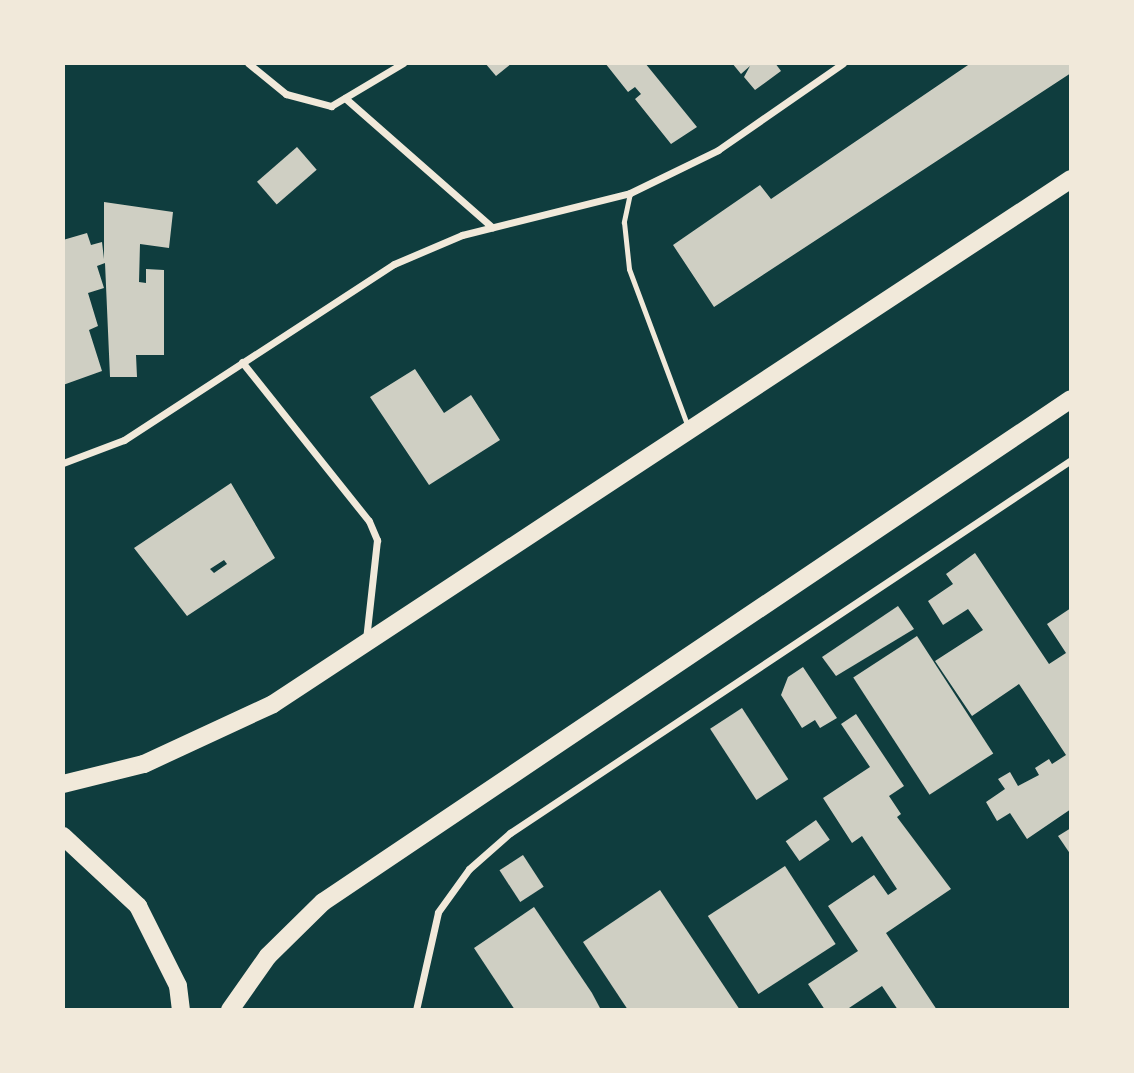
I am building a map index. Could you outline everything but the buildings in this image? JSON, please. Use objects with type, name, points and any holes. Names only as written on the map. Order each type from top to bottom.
[{"type":"main road","points":[[63,784],[144,764],[218,735],[690,432],[1071,180]]},
{"type":"main road","points":[[230,1010],[268,956],[323,902],[1071,399]]},
{"type":"main road","points":[[63,835],[138,906],[178,986],[181,1010]]},
{"type":"street","points":[[248,63],[303,102],[331,106],[404,63]]},
{"type":"street","points":[[63,463],[124,440],[394,264],[492,227],[631,194],[718,150],[843,63]]},
{"type":"street","points":[[345,98],[492,227]]},
{"type":"street","points":[[242,362],[339,479],[377,540],[366,642]]},
{"type":"street","points":[[416,1010],[438,912],[469,869],[510,833],[1071,460]]},
{"type":"lane","points":[[631,194],[624,222],[629,270],[690,432]]}]
